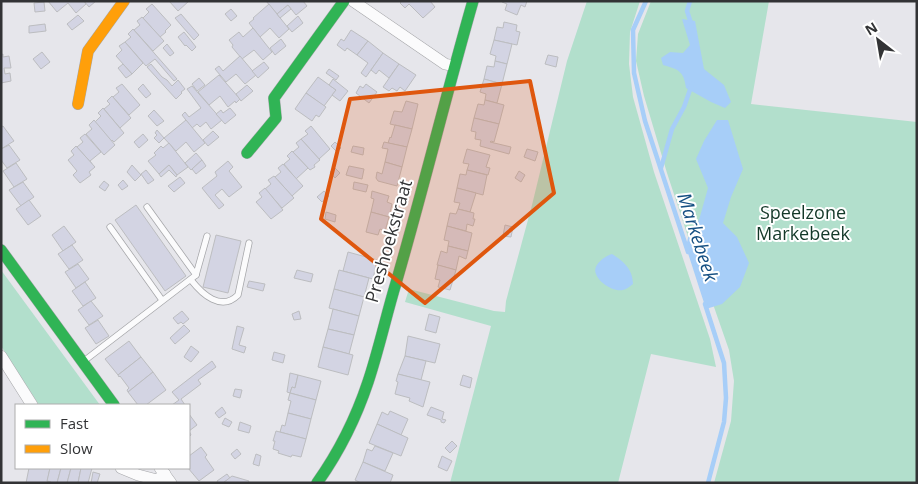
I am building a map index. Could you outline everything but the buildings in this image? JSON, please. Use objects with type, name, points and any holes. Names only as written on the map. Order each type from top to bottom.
[{"type":"street","points":[[78,104],[88,51],[124,1]]},
{"type":"street","points":[[248,153],[276,118],[274,98],[344,1]]},
{"type":"street","points":[[353,1],[446,64],[454,66]]},
{"type":"street","name":"Preshoekstraat","points":[[318,483],[333,460],[368,382],[406,250],[473,1]]},
{"type":"street","points":[[1,250],[113,404]]},
{"type":"street","points":[[1,356],[31,404]]},
{"type":"street","points":[[123,469],[157,480],[165,475]]},
{"type":"lane","points":[[147,207],[193,278],[198,290],[212,300],[224,302],[233,300],[238,295],[249,243]]},
{"type":"lane","points":[[110,227],[162,300]]},
{"type":"lane","points":[[82,362],[193,278],[207,236]]},
{"type":"highlighted area","points":[[530,81],[554,193],[425,303],[321,219],[350,99]]},
{"type":"green space","points":[[587,1],[640,1],[630,32],[629,64],[633,97],[654,172],[710,339],[716,367],[651,354],[618,483],[450,483],[491,326],[405,302],[409,289],[494,311],[505,312],[506,301],[532,205],[567,61]]},
{"type":"green space","name":"Speelzone Markebeek","points":[[651,1],[769,1],[751,104],[917,122],[917,483],[714,483],[731,421],[734,381],[729,350],[699,270],[667,173],[644,96],[636,61],[638,34]]},
{"type":"green space","points":[[1,270],[99,404],[38,404],[1,346]]},
{"type":"water","points":[[682,19],[695,21],[704,69],[724,85],[731,102],[725,108],[686,88],[682,74],[673,68],[663,65],[661,58],[670,52],[683,53],[690,45]]},
{"type":"water","points":[[717,120],[728,120],[743,169],[731,197],[723,223],[737,237],[749,263],[740,287],[722,304],[706,309],[686,247],[688,238],[699,220],[708,188],[696,159]]},
{"type":"water","points":[[612,254],[629,270],[633,279],[633,284],[624,290],[615,290],[607,286],[600,281],[595,271],[597,264]]},
{"type":"waterway","name":"Markebeek","points":[[646,1],[633,30],[634,73],[645,121],[688,252]]},
{"type":"waterway","points":[[690,1],[687,11],[692,26]]},
{"type":"waterway","points":[[661,168],[672,129],[684,107],[692,84]]},
{"type":"waterway","name":"Markebeek","points":[[705,304],[724,363],[726,398],[724,422],[708,483]]},
{"type":"traffic: fast","points":[[247,153],[276,118],[274,98],[344,1]]},
{"type":"traffic: fast","points":[[317,483],[333,459],[346,434],[368,382],[473,1]]},
{"type":"traffic: fast","points":[[1,250],[113,404]]},
{"type":"traffic: slow","points":[[78,104],[88,51],[124,1]]}]
